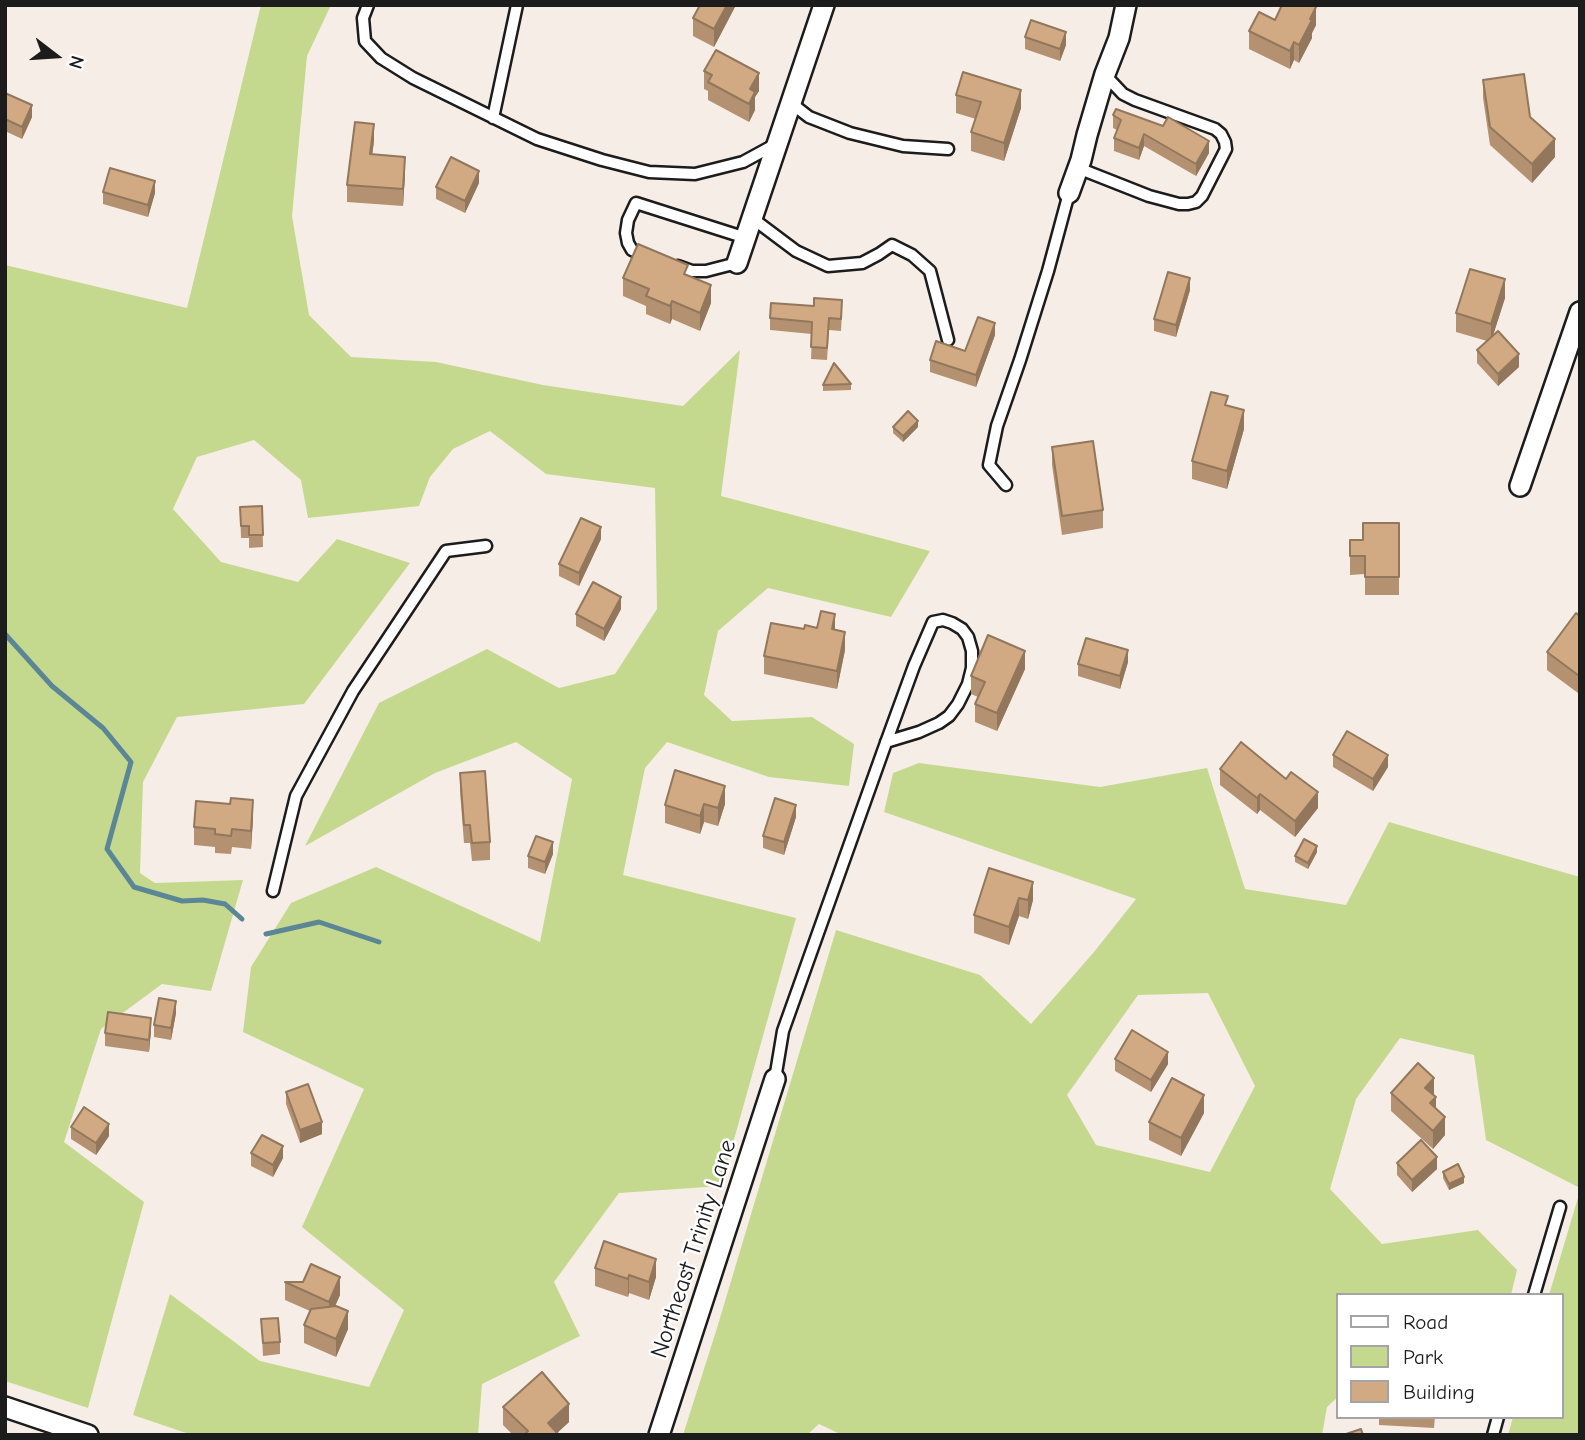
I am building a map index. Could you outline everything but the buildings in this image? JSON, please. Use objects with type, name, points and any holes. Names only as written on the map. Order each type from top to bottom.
[{"type":"street","points":[[737,263],[824,5]]},
{"type":"street","points":[[1069,193],[1079,168],[1105,74],[1119,38],[1126,5]]},
{"type":"street","points":[[1520,486],[1580,312]]},
{"type":"street","name":"Northeast Trinity Lane","points":[[659,1435],[775,1079]]},
{"type":"street","points":[[5,1407],[88,1435]]},
{"type":"lane","points":[[368,5],[363,18],[365,41],[381,58],[413,78],[537,139],[649,172],[695,174],[743,162],[778,144]]},
{"type":"lane","points":[[493,118],[516,5]]},
{"type":"lane","points":[[1079,168],[1149,196],[1188,204],[1196,202],[1202,196],[1226,149],[1221,134],[1215,129],[1135,100],[1124,94],[1105,74]]},
{"type":"lane","points":[[791,103],[809,117],[850,133],[903,146],[948,149]]},
{"type":"lane","points":[[1006,485],[989,464],[997,426],[1048,271],[1069,193]]},
{"type":"lane","points":[[653,258],[632,250],[628,243],[628,220],[636,203],[746,238]]},
{"type":"lane","points":[[752,218],[796,251],[828,266],[862,263],[892,245],[912,255],[930,271],[948,340]]},
{"type":"lane","points":[[666,262],[692,271],[706,271],[737,263]]},
{"type":"lane","points":[[273,891],[296,796],[354,691],[446,551],[486,546]]},
{"type":"lane","points":[[775,1079],[783,1031],[886,742],[914,666],[933,622],[952,623],[962,629],[968,637],[972,651],[972,667],[968,684],[958,704],[949,716],[939,723],[886,742]]},
{"type":"lane","points":[[1535,1293],[1560,1207]]},
{"type":"green space","points":[[261,5],[331,5],[307,56],[292,216],[309,315],[351,357],[436,362],[543,385],[683,406],[740,350],[721,496],[930,551],[891,617],[768,588],[718,631],[704,695],[732,721],[812,717],[854,744],[849,786],[769,777],[667,742],[645,768],[623,875],[796,918],[721,1186],[619,1193],[554,1282],[580,1336],[482,1384],[478,1435],[192,1435],[133,1415],[170,1294],[260,1361],[369,1387],[404,1310],[302,1227],[364,1089],[243,1032],[251,967],[291,903],[376,867],[540,942],[572,779],[516,742],[435,773],[305,846],[379,703],[487,649],[559,688],[615,674],[657,609],[655,488],[546,474],[490,431],[453,449],[430,477],[419,506],[308,518],[301,480],[254,440],[197,457],[173,509],[221,562],[298,582],[337,539],[410,563],[304,704],[177,717],[143,782],[140,873],[155,883],[243,880],[211,991],[162,984],[101,1029],[64,1142],[144,1202],[88,1408],[5,1381],[5,265],[187,308]]},
{"type":"green space","points":[[919,763],[1100,787],[1207,768],[1245,889],[1346,905],[1389,822],[1580,877],[1580,1188],[1486,1140],[1474,1055],[1400,1038],[1356,1099],[1330,1189],[1382,1244],[1478,1230],[1517,1270],[1511,1293],[1336,1293],[1336,1399],[1327,1407],[1322,1435],[842,1435],[819,1424],[807,1435],[683,1435],[836,930],[980,975],[1031,1024],[1136,899],[884,812],[893,773]],"holes":[[[1208,993],[1255,1086],[1210,1172],[1096,1145],[1067,1095],[1138,995]]]},
{"type":"green space","points":[[1580,1191],[1580,1435],[1508,1435],[1512,1419],[1564,1419],[1564,1293],[1550,1293]]},
{"type":"waterway","points":[[5,634],[52,686],[103,728],[131,762],[107,849],[134,887],[182,901],[203,900],[225,904],[242,919]]},
{"type":"waterway","points":[[266,934],[319,922],[379,942]]}]
